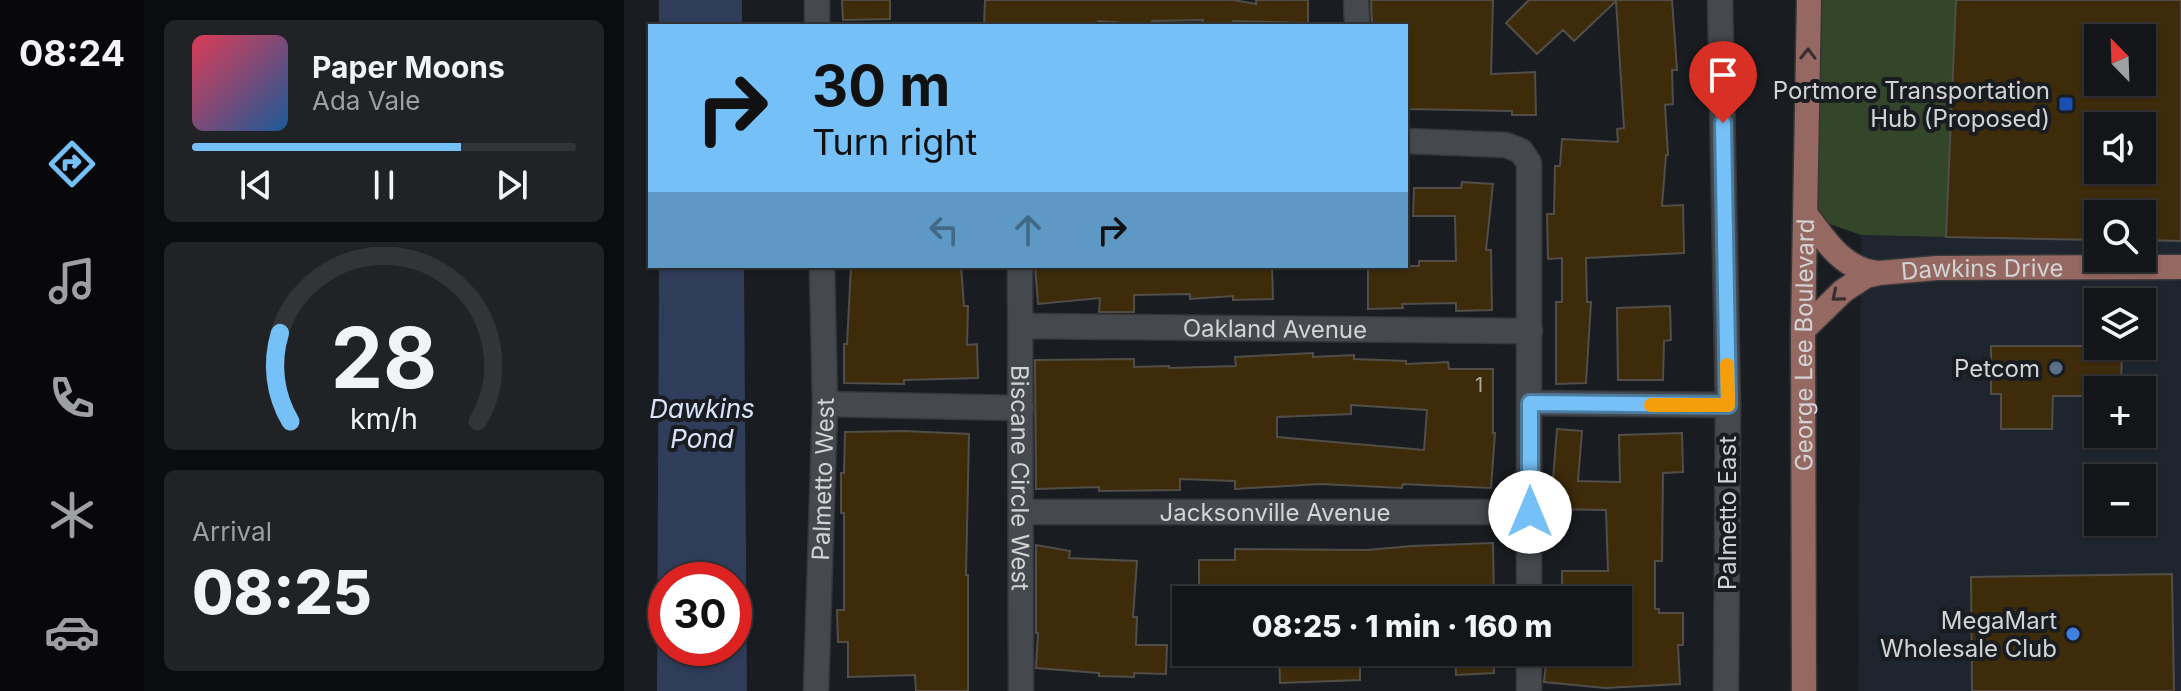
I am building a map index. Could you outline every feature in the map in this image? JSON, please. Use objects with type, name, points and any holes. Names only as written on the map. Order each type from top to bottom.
[{"type":"main road","name":"George Lee Boulevard","points":[[1804,691],[1803,330],[1809,0]]},
{"type":"main road","name":"Dawkins Drive","points":[[1807,216],[1839,256],[1866,272],[1879,273]]},
{"type":"main road","name":"Dawkins Drive","points":[[1803,330],[1843,291],[1866,276],[1879,273],[1937,268],[2181,267]]},
{"type":"street","points":[[817,0],[817,24]]},
{"type":"street","points":[[1356,0],[1357,24]]},
{"type":"street","name":"Palmetto East","points":[[1720,0],[1728,405],[1726,691]]},
{"type":"street","points":[[1408,141],[1506,145],[1521,151],[1529,163],[1529,586]]},
{"type":"street","name":"Palmetto West","points":[[816,691],[825,404],[822,268]]},
{"type":"street","name":"Biscane Circle West","points":[[1020,268],[1021,691]]},
{"type":"street","name":"Oakland Avenue","points":[[1021,326],[1530,331]]},
{"type":"street","points":[[1530,403],[1728,405]]},
{"type":"street","points":[[825,404],[1021,408]]},
{"type":"street","name":"Jacksonville Avenue","points":[[1021,512],[1530,512]]},
{"type":"street","points":[[1529,666],[1529,691]]},
{"type":"shaded area","points":[[1861,235],[2084,240],[2084,272],[2156,272],[2156,240],[2181,241],[2181,691],[1858,691]]},
{"type":"green space","points":[[1819,0],[1956,0],[1946,237],[1861,235],[1807,216]]},
{"type":"water","points":[[659,0],[742,0],[742,24],[659,24]]},
{"type":"water","name":"Dawkins Pond","points":[[659,268],[744,268],[746,562],[658,562]]},
{"type":"water","name":"Dawkins Pond","points":[[657,666],[747,666],[747,691],[657,691]]},
{"type":"building","points":[[842,0],[890,0],[890,19],[843,20]]},
{"type":"building","points":[[985,0],[1234,0],[1256,4],[1256,0],[1308,0],[1308,23],[1233,21],[1232,24],[1202,24],[1203,20],[1152,21],[1152,24],[1098,21],[1098,24],[984,24]]},
{"type":"building","points":[[1371,0],[1493,0],[1491,74],[1535,72],[1536,115],[1512,115],[1512,111],[1408,109],[1408,24],[1372,24]]},
{"type":"building","points":[[1529,0],[1672,0],[1677,70],[1672,70],[1673,104],[1665,105],[1668,155],[1662,206],[1683,205],[1684,253],[1586,258],[1587,302],[1591,302],[1586,383],[1556,384],[1556,302],[1562,302],[1562,258],[1548,259],[1547,214],[1554,214],[1555,166],[1560,166],[1562,139],[1618,142],[1617,129],[1624,128],[1616,1],[1574,41],[1563,30],[1537,54],[1506,23]]},
{"type":"building","name":"Portmore Transportation Hub (Proposed)","points":[[1956,0],[2181,0],[2181,241],[2156,240],[2156,200],[2084,200],[2084,240],[1946,237]]},
{"type":"building","points":[[1462,182],[1493,184],[1486,250],[1491,250],[1492,310],[1456,311],[1456,303],[1402,304],[1403,308],[1368,309],[1368,268],[1408,268],[1419,266],[1419,261],[1456,261],[1455,216],[1413,216],[1414,188],[1461,188]]},
{"type":"building","points":[[851,268],[961,268],[964,306],[968,306],[967,345],[977,344],[978,378],[904,380],[904,384],[844,383],[844,344],[847,344]]},
{"type":"building","points":[[1035,268],[1272,268],[1273,299],[1233,300],[1233,296],[1190,299],[1190,294],[1134,295],[1134,312],[1099,312],[1100,298],[1038,304]]},
{"type":"building","points":[[1670,306],[1671,340],[1664,341],[1663,380],[1618,380],[1617,308]]},
{"type":"building","name":"Petcom","points":[[1991,346],[2084,346],[2084,360],[2122,360],[2121,376],[2084,376],[2084,396],[2053,396],[2052,429],[2001,429],[2001,394],[1991,394]]},
{"type":"building","points":[[1313,353],[1313,357],[1354,355],[1354,359],[1406,361],[1406,364],[1448,362],[1449,369],[1493,369],[1495,433],[1491,488],[1320,484],[1235,489],[1235,481],[1180,479],[1180,490],[1099,491],[1099,487],[1036,489],[1035,360],[1134,359],[1134,367],[1169,368],[1236,366],[1235,357]],"holes":[[[1351,405],[1427,410],[1424,450],[1277,437],[1277,417],[1351,414]]]},
{"type":"building","points":[[1557,429],[1582,431],[1578,481],[1620,482],[1619,435],[1682,433],[1683,472],[1663,473],[1662,561],[1655,561],[1655,609],[1659,609],[1659,613],[1683,613],[1683,645],[1678,645],[1680,684],[1605,688],[1544,682],[1546,666],[1632,666],[1632,586],[1562,586],[1562,571],[1608,571],[1606,510],[1546,509],[1546,480],[1553,480]]},
{"type":"building","points":[[845,432],[969,434],[966,575],[968,691],[916,691],[915,675],[848,677],[848,642],[838,642],[837,610],[844,610],[841,473],[844,473]]},
{"type":"building","points":[[1493,543],[1494,586],[1199,586],[1199,560],[1235,560],[1235,549],[1367,550]]},
{"type":"building","points":[[1036,545],[1070,551],[1069,558],[1137,561],[1133,617],[1137,617],[1136,645],[1167,645],[1166,674],[1099,676],[1099,673],[1036,668]]},
{"type":"building","name":"MegaMart Wholesale Club","points":[[2172,574],[2174,691],[1972,691],[1971,577]]},
{"type":"building","points":[[1279,666],[1360,666],[1360,680],[1280,683]]},
{"type":"building","points":[[1456,666],[1494,666],[1494,673],[1456,675]]},
{"type":"slow traffic","points":[[1651,405],[1728,405],[1727,365]]},
{"type":"place","name":"Portmore Transportation Hub (Proposed)","points":[[2066,104]]},
{"type":"place","name":"Petcom","points":[[2056,368]]},
{"type":"place","name":"MegaMart Wholesale Club","points":[[2073,634]]},
{"type":"route","points":[[1530,512],[1530,403],[1728,405],[1723,123]]}]
